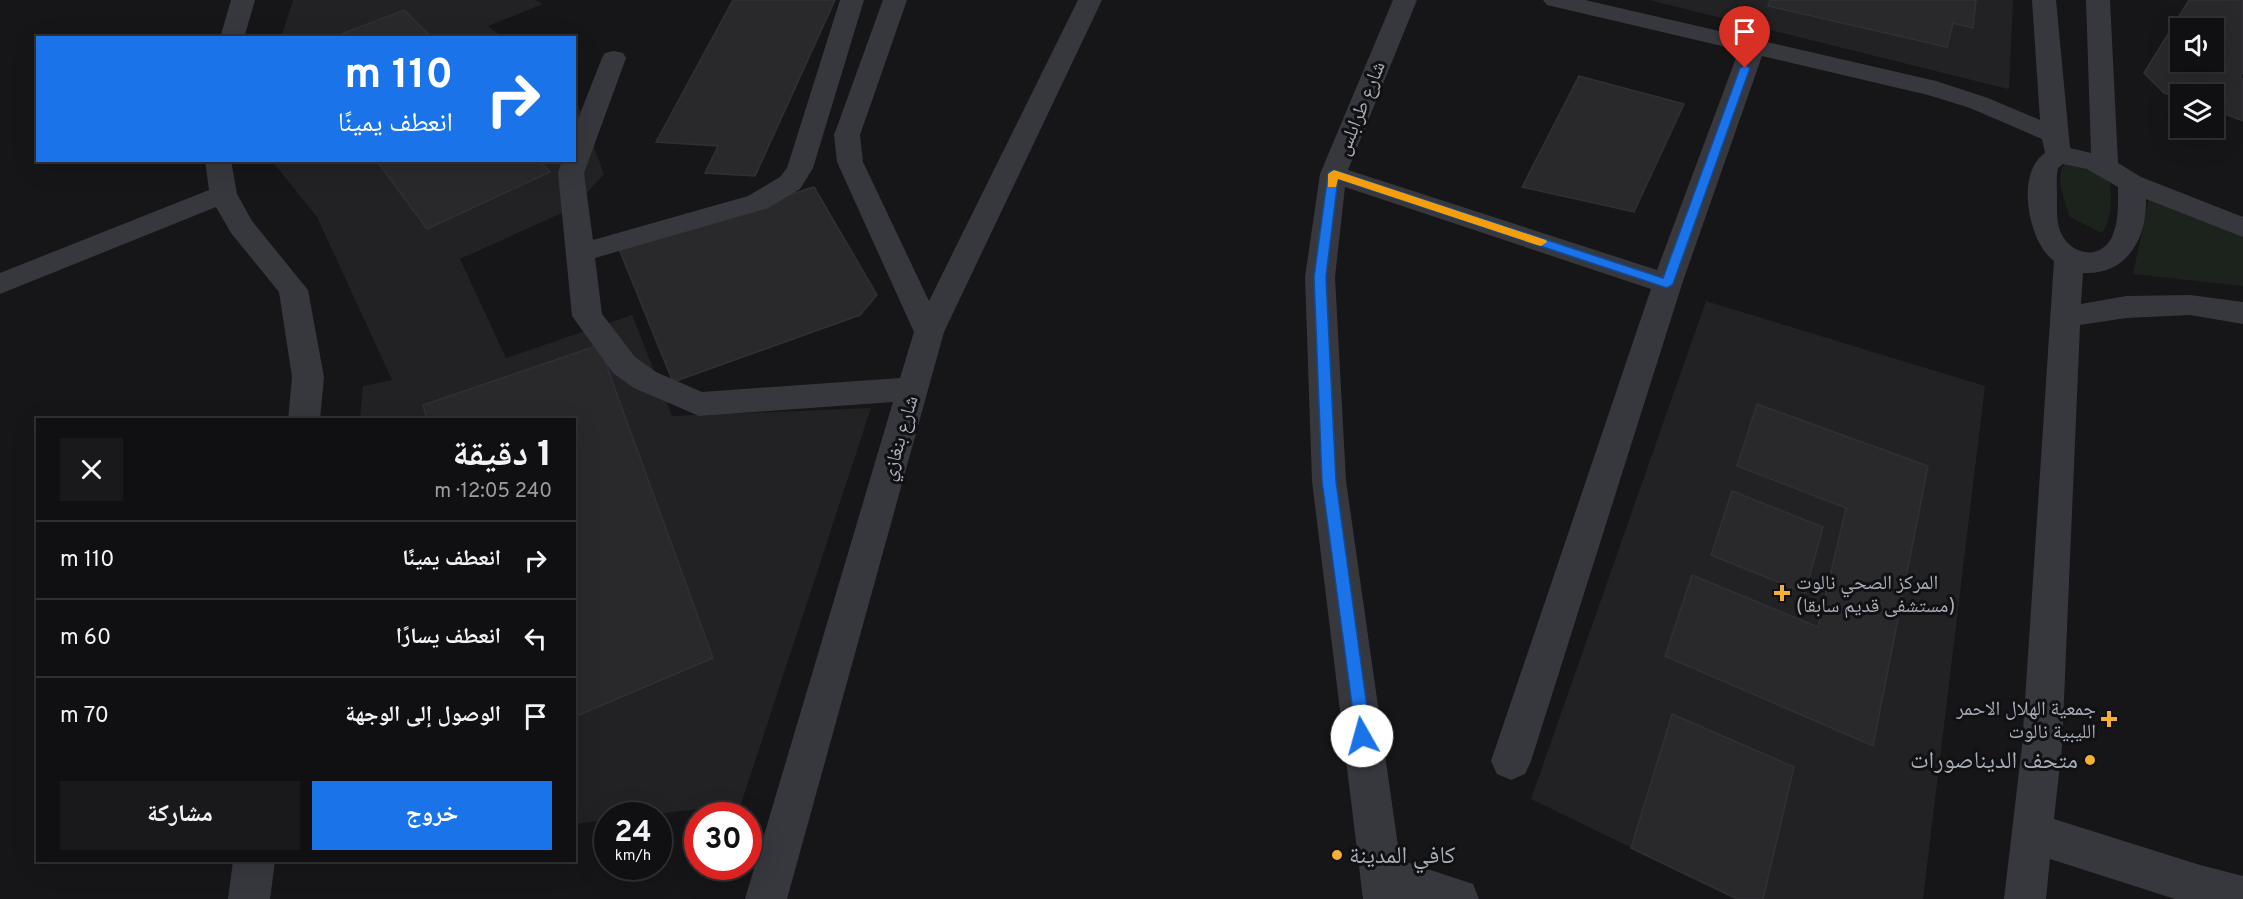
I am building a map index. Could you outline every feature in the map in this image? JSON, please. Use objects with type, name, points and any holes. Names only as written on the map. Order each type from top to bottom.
[{"type":"street","points":[[233,36],[243,0]]},
{"type":"street","points":[[580,253],[758,202],[790,183],[800,168],[852,0]]},
{"type":"street","points":[[895,0],[847,135],[850,162],[929,332]]},
{"type":"street","name":"شارع بنغازي","points":[[766,899],[929,332],[1090,0]]},
{"type":"street","name":"شارع طرابلس","points":[[1382,887],[1329,481],[1320,277],[1334,174],[1405,0]]},
{"type":"street","points":[[1555,0],[1936,89],[1979,103],[2072,156],[2105,165],[2131,183],[2243,228]]},
{"type":"street","points":[[2044,0],[2056,146],[2043,167],[2043,210],[2050,237],[2063,255],[2095,265],[2106,262],[2115,254],[2128,232],[2132,216],[2131,183]]},
{"type":"street","points":[[2098,0],[2105,165]]},
{"type":"street","points":[[1511,760],[1667,284],[1753,46]]},
{"type":"street","points":[[614,58],[572,173],[587,316],[624,365],[645,380],[699,404],[913,389]]},
{"type":"street","points":[[218,162],[223,194],[241,226],[293,290],[308,377],[304,418]]},
{"type":"street","points":[[1334,174],[1667,284]]},
{"type":"street","points":[[0,284],[223,194]]},
{"type":"street","points":[[2025,899],[2042,746],[2069,258]]},
{"type":"street","points":[[2064,316],[2126,307],[2190,305],[2243,313]]},
{"type":"street","points":[[2034,833],[2200,886],[2243,897]]},
{"type":"street","points":[[249,899],[254,862]]},
{"type":"street","points":[[1382,887],[1458,899]]},
{"type":"shaded area","points":[[293,0],[536,0],[543,4],[488,26],[501,36],[282,36]]},
{"type":"shaded area","points":[[1649,0],[2013,0],[2009,89],[2008,89]]},
{"type":"shaded area","points":[[576,99],[604,174],[573,208],[460,259],[506,358],[632,315],[672,416],[871,408],[742,802],[684,802],[684,811],[672,812],[672,802],[594,802],[594,822],[576,824],[576,418],[360,418],[363,386],[392,380],[317,217],[273,162],[576,162]]},
{"type":"shaded area","points":[[2068,161],[2089,163],[2110,181],[2110,214],[2102,233],[2070,217],[2060,179],[2063,166]]},
{"type":"shaded area","points":[[2149,198],[2243,226],[2243,286],[2133,274]]},
{"type":"shaded area","name":"المركز الصحي نالوت (مستشفى قديم سابقا)","points":[[1706,301],[1985,386],[1923,899],[1737,899],[1531,799]]},
{"type":"building","points":[[733,0],[835,0],[755,176],[705,173],[718,146],[656,142]]},
{"type":"building","points":[[1770,0],[1976,0],[1973,28],[1953,23],[1947,47],[1768,6]]},
{"type":"building","points":[[2189,0],[2243,0],[2243,72],[2240,78],[2243,79],[2243,121],[2224,114],[2224,84],[2170,84],[2170,95],[2164,93],[2144,73],[2170,31],[2170,72],[2224,72],[2224,18],[2178,18]]},
{"type":"building","points":[[404,10],[430,36],[336,36]]},
{"type":"building","points":[[1579,76],[1684,104],[1634,212],[1522,187]]},
{"type":"building","points":[[377,162],[540,162],[550,172],[427,229]]},
{"type":"building","points":[[814,187],[877,295],[860,315],[673,382],[619,249]]},
{"type":"building","points":[[599,345],[713,658],[576,716],[576,418],[426,418],[423,405]]},
{"type":"building","points":[[1757,404],[1928,466],[1873,746],[1665,656],[1692,575],[1818,627],[1846,508],[1737,466]]},
{"type":"building","points":[[1732,491],[1823,527],[1805,593],[1711,555]]},
{"type":"building","points":[[1672,714],[1794,767],[1763,899],[1737,899],[1631,848]]},
{"type":"slow traffic","points":[[1332,184],[1334,174],[1541,242]]},
{"type":"place","name":"المركز الصحي نالوت (مستشفى قديم سابقا)","points":[[1782,593]]},
{"type":"place","name":"جمعية الهلال الاحمر الليبية نالوت","points":[[2109,719]]},
{"type":"place","name":"متحف الديناصورات","points":[[2090,760]]},
{"type":"place","name":"كافي المدينة","points":[[1337,855]]},
{"type":"route","points":[[1362,736],[1329,481],[1320,277],[1334,174],[1667,284],[1745,68]]}]
